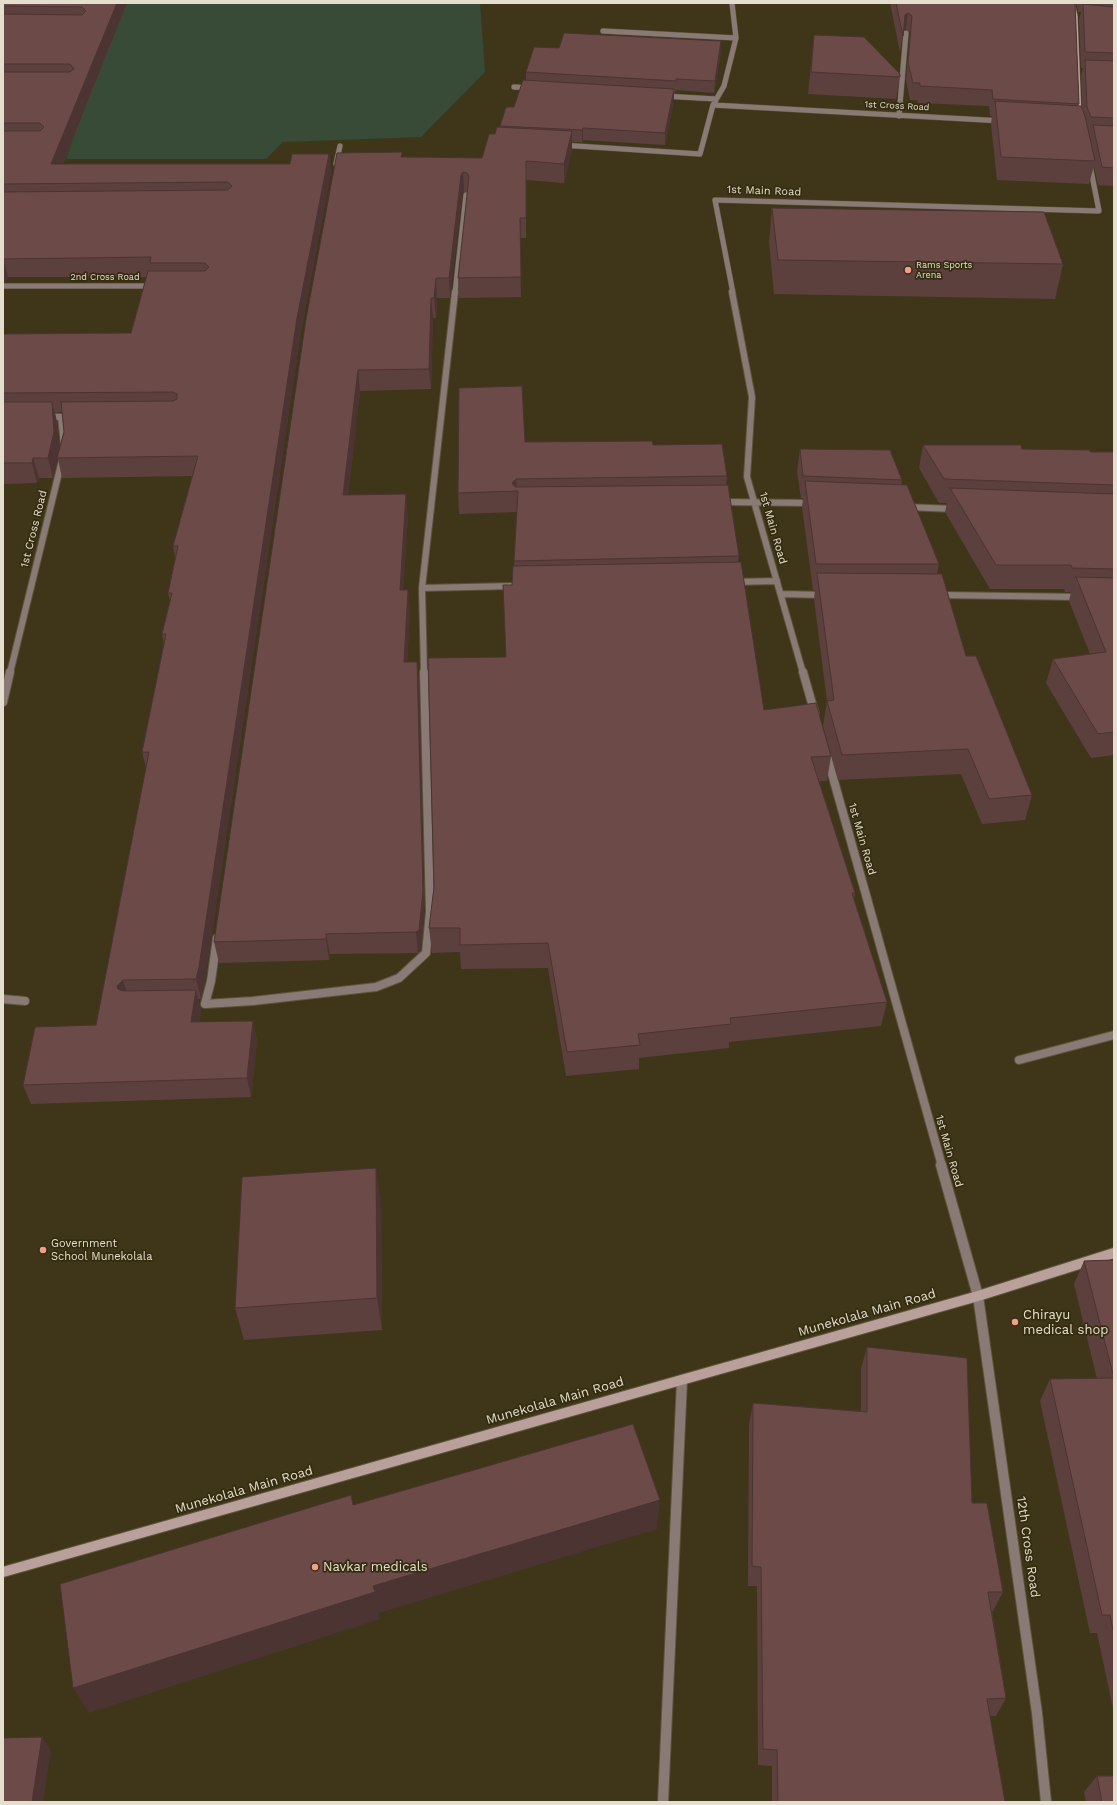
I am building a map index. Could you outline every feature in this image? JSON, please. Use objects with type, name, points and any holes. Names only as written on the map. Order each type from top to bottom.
[{"type":"street","points":[[551,144],[700,154],[713,105],[724,86],[736,38],[732,3]]},
{"type":"street","points":[[1072,3],[1075,16],[1079,125]]},
{"type":"street","points":[[1075,16],[1082,17]]},
{"type":"street","points":[[603,31],[736,38]]},
{"type":"street","points":[[899,116],[906,33]]},
{"type":"street","points":[[1078,72],[1086,72]]},
{"type":"street","points":[[514,87],[538,88]]},
{"type":"street","points":[[654,95],[716,99]]},
{"type":"street","name":"1st Cross Road","points":[[713,105],[1009,122]]},
{"type":"street","points":[[336,169],[340,146]]},
{"type":"street","name":"1st Main Road","points":[[818,724],[782,594],[747,477],[752,397],[715,200],[1099,211],[1089,160]]},
{"type":"street","points":[[219,926],[211,981],[201,1004],[253,1001],[376,987],[399,978],[426,953],[430,912],[422,588],[466,195]]},
{"type":"street","name":"2nd Cross Road","points":[[3,286],[160,286]]},
{"type":"street","points":[[39,417],[69,417]]},
{"type":"street","name":"1st Cross Road","points":[[3,702],[64,452],[61,417]]},
{"type":"street","points":[[715,502],[755,501],[818,504]]},
{"type":"street","points":[[896,506],[960,509]]},
{"type":"street","points":[[730,582],[777,581]]},
{"type":"street","points":[[422,588],[525,586]]},
{"type":"street","points":[[782,594],[829,594]]},
{"type":"street","points":[[932,595],[1090,597]]},
{"type":"street","name":"1st Main Road","points":[[824,747],[978,1296]]},
{"type":"street","points":[[3,999],[25,1001]]},
{"type":"street","points":[[1019,1060],[1114,1035]]},
{"type":"street","name":"Munekolala Main Road","points":[[3,1572],[978,1296],[1114,1253]]},
{"type":"street","name":"12th Cross Road","points":[[978,1296],[1037,1713],[1046,1802]]},
{"type":"street","points":[[663,1802],[682,1380]]},
{"type":"green space","points":[[122,3],[480,3],[485,72],[421,137],[283,142],[266,159],[66,159]]},
{"type":"building","points":[[3,3],[117,3],[51,164],[290,164],[292,154],[329,154],[297,318],[196,979],[123,980],[117,986],[118,989],[123,991],[196,990],[191,1022],[253,1021],[247,1078],[23,1085],[35,1027],[96,1025],[149,752],[142,752],[166,634],[162,634],[172,593],[168,593],[178,546],[173,546],[198,456],[57,458],[64,432],[61,402],[173,401],[177,399],[177,394],[173,392],[3,393],[3,334],[131,333],[148,271],[205,271],[209,267],[205,263],[150,263],[151,257],[3,259],[3,192],[228,190],[232,186],[228,182],[3,184],[3,131],[40,131],[44,127],[40,123],[3,123],[3,72],[70,72],[74,69],[70,64],[3,64],[3,14],[82,15],[86,11],[82,7],[3,6]]},
{"type":"building","points":[[896,3],[1075,3],[1079,104],[993,99],[992,90],[920,86],[920,83],[913,83],[908,63],[912,16],[908,13],[905,15],[903,36]]},
{"type":"building","points":[[1083,4],[1114,7],[1114,53],[1085,52]]},
{"type":"building","points":[[564,33],[721,41],[715,81],[676,79],[676,81],[526,72],[534,47],[559,48]]},
{"type":"building","points":[[814,35],[864,37],[900,74],[900,77],[811,72]]},
{"type":"building","points":[[1085,60],[1114,61],[1114,118],[1091,117],[1087,107]]},
{"type":"building","points":[[523,80],[674,89],[665,133],[583,128],[582,130],[500,126],[506,107],[514,107]]},
{"type":"building","points":[[995,101],[1081,106],[1085,116],[1095,161],[1001,157]]},
{"type":"building","points":[[1093,125],[1114,126],[1114,168],[1102,167]]},
{"type":"building","points":[[497,127],[572,131],[564,164],[526,161],[526,218],[520,218],[521,277],[458,278],[469,176],[467,173],[463,172],[461,175],[449,278],[436,278],[434,298],[431,298],[429,369],[358,370],[343,495],[406,494],[400,590],[408,590],[404,662],[417,662],[423,891],[419,930],[416,932],[326,934],[326,939],[214,942],[306,319],[337,153],[402,152],[401,157],[482,158],[489,134],[495,134]]},
{"type":"building","points":[[772,208],[1044,212],[1063,264],[778,260]]},
{"type":"building","points":[[522,386],[525,442],[652,441],[653,445],[722,444],[727,476],[516,479],[512,483],[515,487],[728,485],[739,556],[514,561],[518,491],[458,493],[459,388]]},
{"type":"building","points":[[3,402],[52,402],[54,432],[48,458],[33,458],[32,463],[3,463]]},
{"type":"building","points":[[923,445],[1021,445],[1022,449],[1090,450],[1090,452],[1114,452],[1114,485],[944,479]]},
{"type":"building","points":[[800,449],[890,450],[902,480],[803,476]]},
{"type":"building","points":[[805,481],[907,485],[939,564],[816,564]]},
{"type":"building","points":[[950,488],[1114,494],[1114,569],[1072,568],[1071,565],[996,565]]},
{"type":"building","points":[[741,562],[764,710],[816,703],[831,756],[811,757],[855,893],[852,893],[887,1002],[730,1018],[731,1024],[638,1034],[640,1045],[567,1052],[548,943],[460,945],[460,928],[429,928],[434,887],[428,658],[506,657],[503,585],[512,585],[513,566]]},
{"type":"building","points":[[817,573],[942,574],[966,656],[976,656],[1032,795],[989,799],[968,749],[842,755],[827,701],[834,700]]},
{"type":"building","points":[[1076,577],[1114,578],[1114,732],[1098,734],[1053,659],[1106,652]]},
{"type":"building","points":[[376,1168],[377,1298],[235,1308],[242,1177]]},
{"type":"building","points":[[1114,1260],[1114,1378],[1084,1261]]},
{"type":"building","points":[[867,1347],[967,1358],[972,1503],[987,1503],[1003,1592],[988,1592],[1006,1698],[987,1699],[1005,1802],[778,1802],[777,1750],[763,1749],[761,1567],[752,1566],[753,1403],[867,1412]]},
{"type":"building","points":[[1114,1378],[1114,1635],[1110,1615],[1102,1615],[1050,1379]]},
{"type":"building","points":[[633,1424],[660,1500],[373,1586],[375,1592],[73,1688],[60,1584],[351,1495],[353,1505]]},
{"type":"building","points":[[42,1737],[32,1802],[3,1802],[3,1738]]},
{"type":"building","points":[[1097,1776],[1114,1776],[1114,1802],[1102,1802]]},
{"type":"place","name":"Rams Sports Arena","points":[[908,270]]},
{"type":"place","name":"Government School Munekolala","points":[[43,1250]]},
{"type":"place","name":"Chirayu medical shop","points":[[1015,1322]]},
{"type":"place","name":"Navkar medicals","points":[[315,1567]]}]
